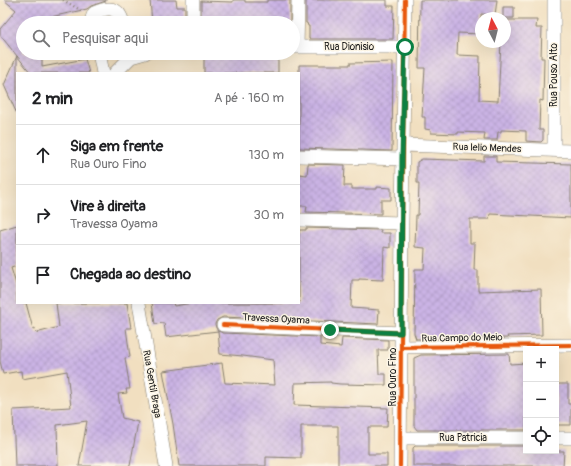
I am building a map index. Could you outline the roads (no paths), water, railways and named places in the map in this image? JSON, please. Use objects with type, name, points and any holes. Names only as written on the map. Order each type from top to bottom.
[{"type":"street","points":[[193,0],[193,16]]},
{"type":"street","points":[[297,16],[298,0]]},
{"type":"street","name":"Rua Ouro Fino","points":[[400,466],[402,158],[405,0]]},
{"type":"street","name":"Rua Pouso Alto","points":[[554,0],[554,151]]},
{"type":"street","points":[[93,16],[94,13],[102,9],[111,9],[117,11],[121,16]]},
{"type":"street","name":"Rua Dionisio","points":[[300,47],[405,47]]},
{"type":"street","points":[[100,60],[103,72]]},
{"type":"street","points":[[116,72],[127,60]]},
{"type":"street","name":"Rua lelio Mendes","points":[[403,145],[571,151]]},
{"type":"street","points":[[300,156],[402,158]]},
{"type":"street","points":[[300,220],[402,223]]},
{"type":"street","name":"Rua Gentil Braga","points":[[138,304],[166,466]]},
{"type":"street","name":"Travessa Oyama","points":[[223,325],[401,333]]},
{"type":"street","name":"Rua Campo do Meio","points":[[401,347],[571,345]]},
{"type":"street","name":"Rua Patricia","points":[[401,438],[523,438]]},
{"type":"street","points":[[559,438],[571,438]]}]
